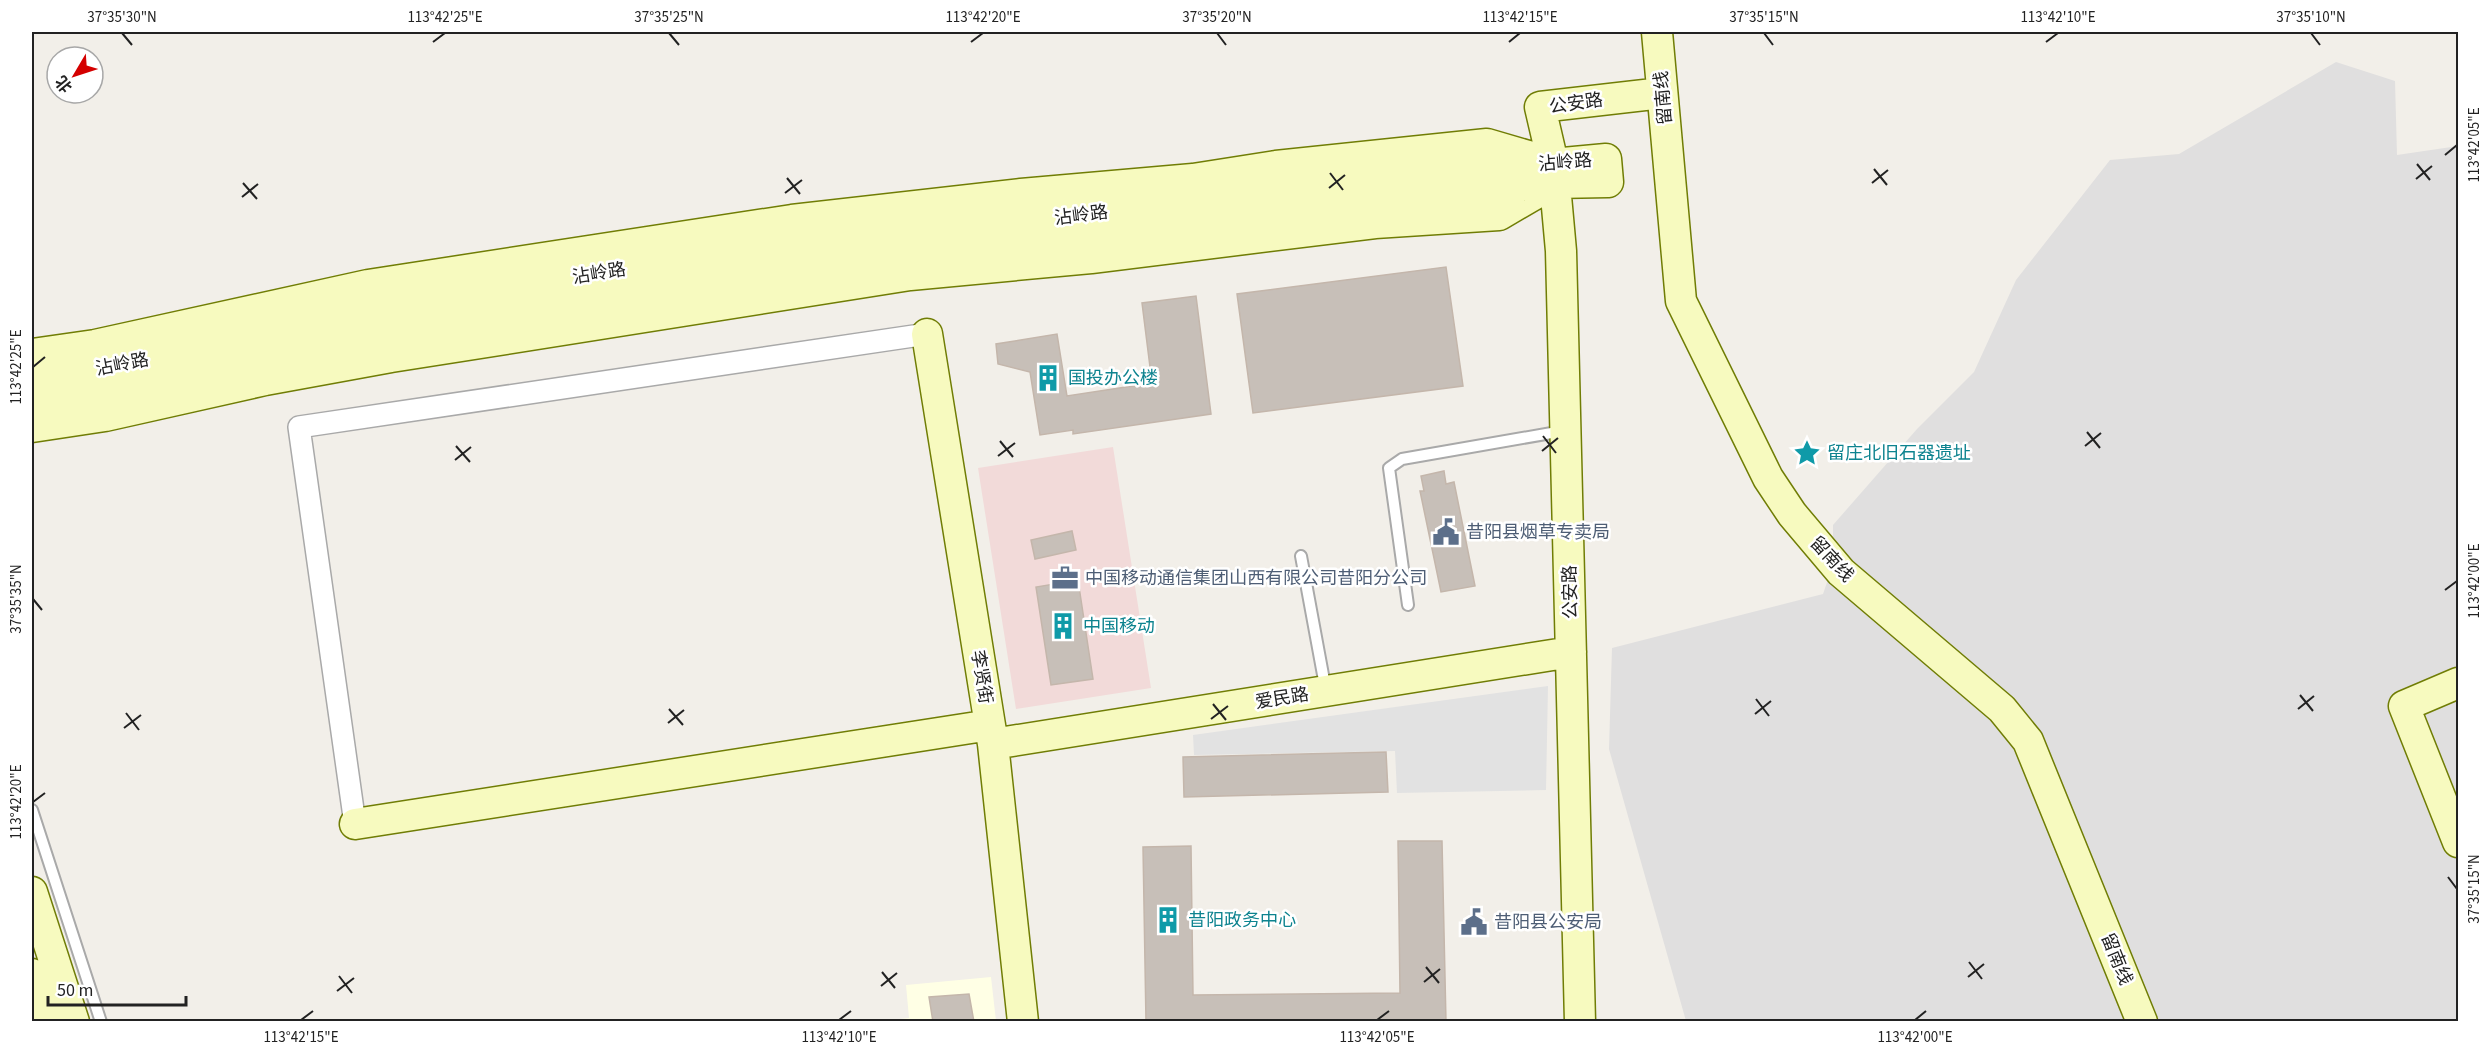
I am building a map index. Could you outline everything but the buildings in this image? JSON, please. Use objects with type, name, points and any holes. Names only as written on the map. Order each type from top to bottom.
[{"type":"street","name":"留南线","points":[[1657,32],[1681,301],[1768,478],[1792,514],[1841,572],[2002,709],[2028,741],[2142,1022]]},
{"type":"street","name":"公安路","points":[[1580,1022],[1561,251],[1553,173],[1540,107],[1662,93]]},
{"type":"street","points":[[32,354],[95,345],[368,285],[792,220],[1021,194],[1193,179],[1276,166],[1487,144],[1553,173],[1499,215],[1375,223],[1091,258],[910,275],[391,357],[265,380],[105,416],[32,427]]},
{"type":"street","name":"沾岭路","points":[[32,379],[106,367],[479,292],[797,242],[1056,219],[1313,186],[1553,173]]},
{"type":"street","name":"沾岭路","points":[[32,401],[414,325],[892,251],[1112,231],[1553,173]]},
{"type":"street","points":[[355,824],[299,427],[927,334]]},
{"type":"street","name":"李贤街","points":[[927,334],[992,735],[1023,1022]]},
{"type":"street","name":"爱民路","points":[[355,824],[1326,691],[1571,652]]},
{"type":"street","points":[[2458,683],[2404,706],[2458,842]]},
{"type":"street","points":[[32,892],[74,1022]]},
{"type":"street","points":[[32,974],[47,1022]]},
{"type":"lane","points":[[1408,604],[1389,468],[1402,459],[1566,431]]},
{"type":"lane","points":[[1301,556],[1326,691]]},
{"type":"lane","points":[[32,810],[101,1022]]},
{"type":"shaded area","points":[[2336,62],[2395,81],[2397,155],[2458,146],[2458,1021],[1686,1021],[1609,749],[1612,648],[1823,594],[1833,565],[1833,525],[1917,429],[1974,372],[2016,280],[2110,160],[2179,154]]},
{"type":"shaded area","name":"中国移动通信集团山西有限公司昔阳分公司","points":[[1113,447],[1151,688],[1016,709],[978,468]]},
{"type":"shaded area","points":[[1548,686],[1546,790],[1397,793],[1395,751],[1194,755],[1193,735]]},
{"type":"shaded area","points":[[991,977],[996,1021],[873,1022],[909,1018],[906,985]]},
{"type":"place","name":"国投办公楼","points":[[1048,378]]},
{"type":"place","name":"留庄北旧石器遗址","points":[[1807,453]]},
{"type":"place","name":"昔阳县烟草专卖局","points":[[1446,532]]},
{"type":"place","name":"中国移动通信集团山西有限公司昔阳分公司","points":[[1065,578]]},
{"type":"place","name":"中国移动","points":[[1063,626]]},
{"type":"place","name":"昔阳政务中心","points":[[1168,920]]},
{"type":"place","name":"昔阳县公安局","points":[[1474,922]]}]
